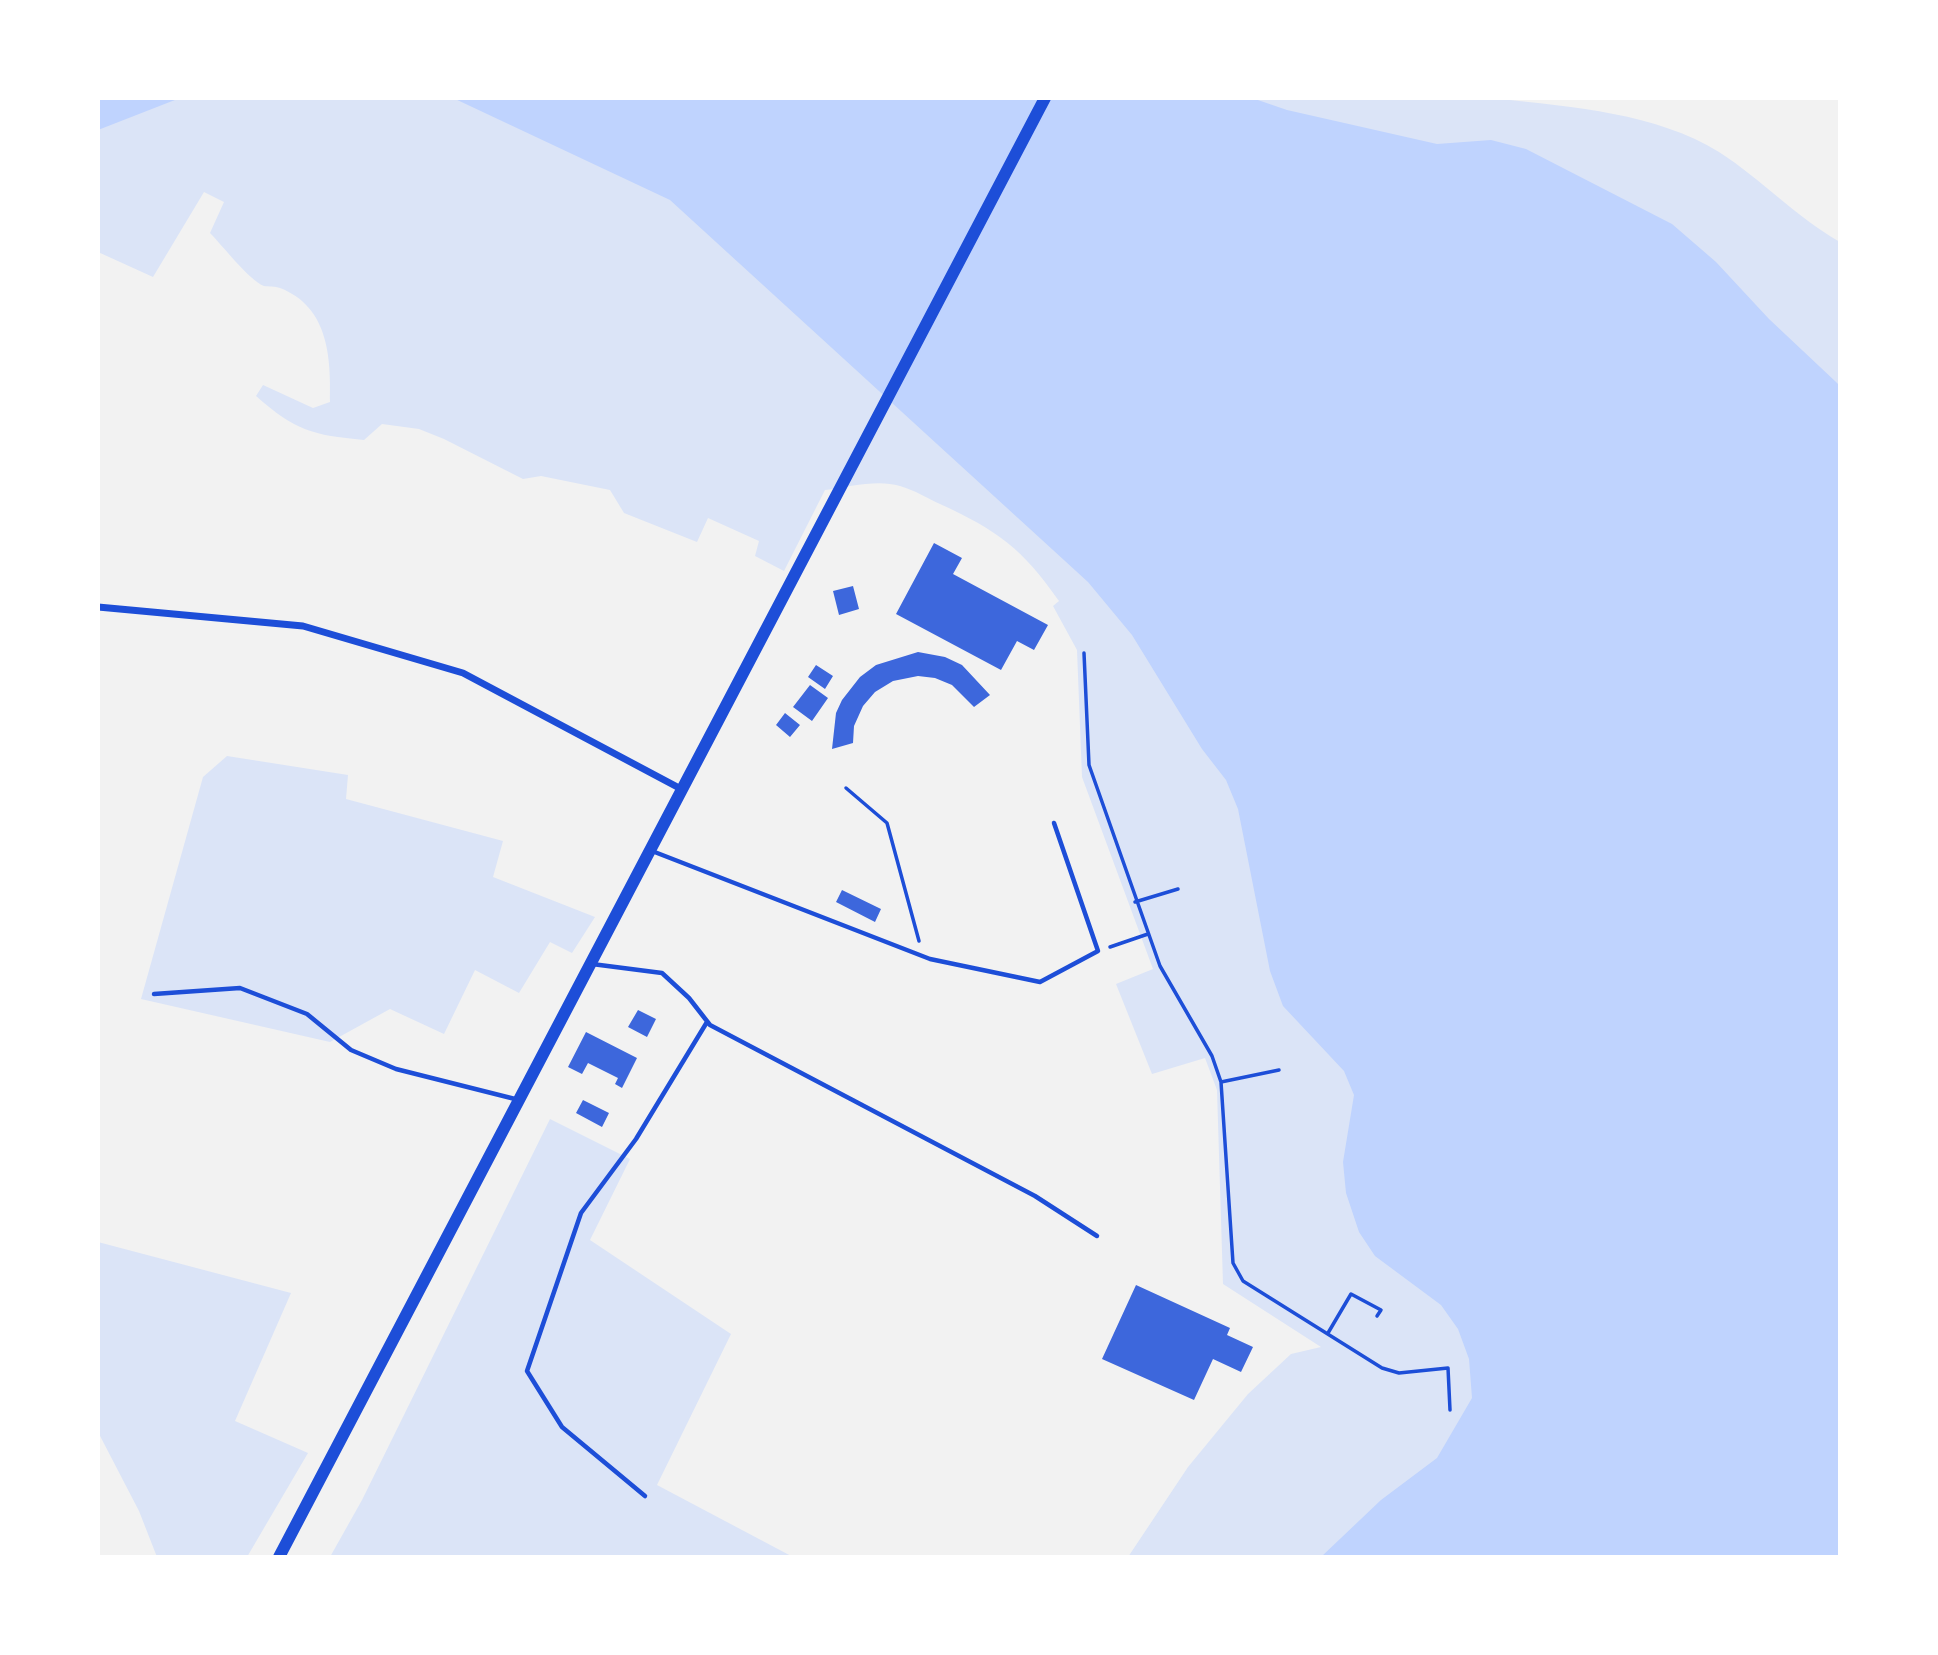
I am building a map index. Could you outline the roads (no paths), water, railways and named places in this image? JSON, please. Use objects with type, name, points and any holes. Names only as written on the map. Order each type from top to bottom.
[{"type":"main road","points":[[279,1557],[1045,98]]},
{"type":"street","points":[[98,607],[303,626],[463,673],[683,790]]},
{"type":"lane","points":[[651,850],[924,957],[1040,982],[1098,951],[1054,823]]},
{"type":"lane","points":[[591,964],[662,973],[689,998],[707,1022],[1035,1196],[1097,1236]]},
{"type":"lane","points":[[154,994],[240,988],[307,1014],[351,1050],[396,1069],[520,1100]]},
{"type":"lane","points":[[645,1496],[562,1427],[527,1371],[581,1213],[636,1139],[707,1022]]},
{"type":"water","points":[[98,98],[180,98],[98,130]]},
{"type":"water","points":[[453,98],[1252,98],[1287,110],[1437,144],[1491,140],[1526,149],[1672,224],[1716,262],[1769,319],[1840,386],[1840,1557],[1321,1557],[1381,1500],[1437,1458],[1472,1398],[1469,1359],[1458,1329],[1441,1305],[1375,1256],[1359,1232],[1346,1193],[1343,1162],[1354,1095],[1344,1071],[1283,1006],[1270,971],[1238,809],[1226,780],[1202,749],[1132,635],[1088,582],[670,200]]}]
